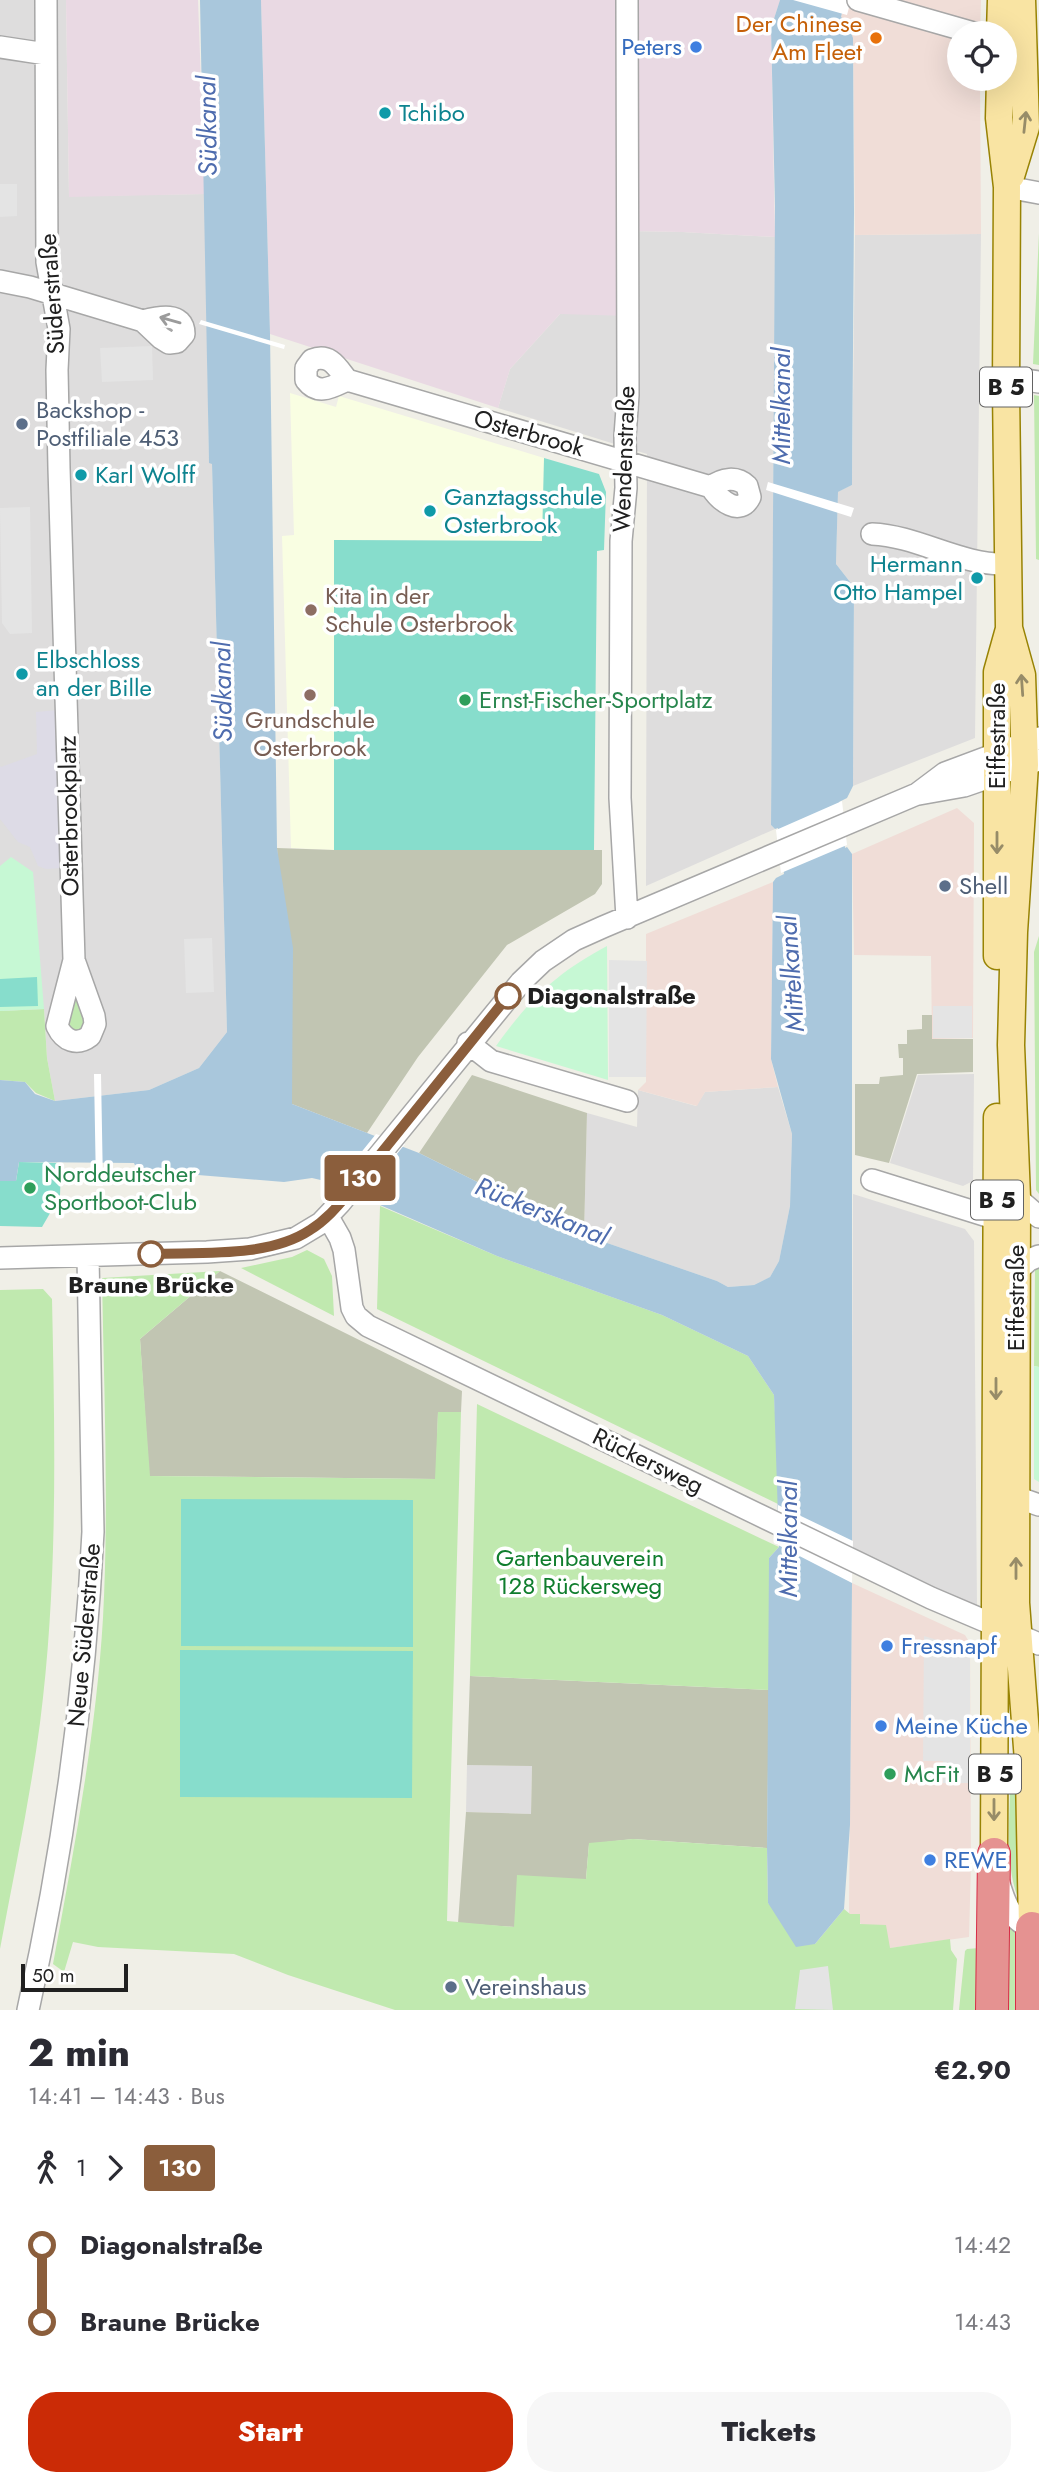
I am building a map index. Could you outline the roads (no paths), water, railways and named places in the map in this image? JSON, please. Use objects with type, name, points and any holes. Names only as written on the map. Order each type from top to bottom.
[{"type":"highway","name":"B 5","points":[[992,2010],[994,1854]]},
{"type":"highway","name":"B 5","points":[[1032,2010],[1035,1928]]},
{"type":"main road","points":[[1000,21],[1001,0]]},
{"type":"main road","name":"Eiffestraße","points":[[1007,187],[1026,127],[1022,0]]},
{"type":"main road","name":"Eiffestraße","points":[[994,1854],[1017,1635],[1027,1501],[1028,1263],[1017,1198],[1011,1045],[1014,932],[1032,752],[1022,676],[1009,628],[1007,187],[999,118],[1000,91]]},
{"type":"main road","name":"Eiffestraße","points":[[1009,628],[997,672],[996,1301],[1017,1635],[1031,1688],[1029,1774],[1035,1928]]},
{"type":"street","name":"Süderstraße","points":[[46,0],[47,262],[59,329],[57,394],[66,672]]},
{"type":"street","name":"Wendenstraße","points":[[627,0],[628,395],[626,488],[621,541],[620,798],[627,918]]},
{"type":"street","points":[[858,0],[947,25]]},
{"type":"street","points":[[0,47],[46,54]]},
{"type":"street","points":[[1007,187],[1039,193]]},
{"type":"street","points":[[0,281],[30,287],[143,321]]},
{"type":"street","points":[[1006,377],[1039,382]]},
{"type":"street","name":"Osterbrook","points":[[347,380],[711,487]]},
{"type":"street","points":[[872,534],[892,535],[981,564],[1008,564]]},
{"type":"street","name":"Osterbrookplatz","points":[[66,672],[74,960]]},
{"type":"street","points":[[0,1258],[250,1249],[296,1238],[328,1217],[468,1043],[521,982],[543,961],[574,940],[917,794],[945,773],[997,764],[1032,752]]},
{"type":"street","points":[[468,1043],[491,1061],[627,1101]]},
{"type":"street","points":[[872,1180],[997,1219]]},
{"type":"street","points":[[1017,1198],[1039,1217]]},
{"type":"street","name":"Rückersweg","points":[[328,1217],[344,1250],[352,1308],[356,1316],[368,1326],[853,1561],[1017,1635]]},
{"type":"street","name":"Neue Süderstraße","points":[[28,2010],[66,1807],[78,1717],[91,1575],[93,1532],[88,1256]]},
{"type":"street","points":[[996,1301],[1003,1286],[1028,1263]]},
{"type":"street","points":[[994,1854],[998,1878],[1009,1908],[1017,1920],[1035,1928]]},
{"type":"street","points":[[1032,2010],[1039,1996]]},
{"type":"water","points":[[200,0],[261,0],[270,334],[277,848],[293,948],[292,1104],[419,1153],[584,1235],[728,1287],[754,1285],[770,1277],[779,1261],[790,1206],[792,1134],[771,1059],[773,882],[784,874],[778,828],[775,829],[771,825],[775,206],[771,28],[780,0],[845,0],[841,17],[847,22],[853,38],[852,485],[838,492],[836,564],[854,587],[853,786],[847,798],[839,802],[845,848],[852,854],[850,1825],[844,1909],[815,1944],[796,1947],[768,1903],[769,1558],[779,1547],[774,1395],[748,1356],[662,1315],[497,1256],[325,1181],[312,1178],[284,1182],[137,1170],[134,1163],[19,1162],[16,1181],[0,1181],[0,1080],[25,1082],[35,1094],[55,1101],[149,1090],[199,1068],[227,1032],[212,464],[209,463]]},
{"type":"place","name":"Der Chinese Am Fleet","points":[[876,38]]},
{"type":"place","name":"Peters","points":[[696,47]]},
{"type":"place","name":"Tchibo","points":[[385,113]]},
{"type":"place","name":"Backshop - Postfiliale 453","points":[[22,424]]},
{"type":"place","name":"Karl Wolff","points":[[81,475]]},
{"type":"place","name":"Ganztagsschule Osterbrook","points":[[430,511]]},
{"type":"place","name":"Hermann Otto Hampel","points":[[977,578]]},
{"type":"place","name":"Kita in der Schule Osterbrook","points":[[311,610]]},
{"type":"place","name":"Elbschloss an der Bille","points":[[22,674]]},
{"type":"place","name":"Grundschule Osterbrook","points":[[310,695]]},
{"type":"place","name":"Ernst-Fischer-Sportplatz","points":[[465,700]]},
{"type":"place","name":"Shell","points":[[945,886]]},
{"type":"place","name":"Diagonalstraße","points":[[508,996]]},
{"type":"place","name":"Norddeutscher Sportboot-Club","points":[[30,1188]]},
{"type":"place","name":"Braune Brücke","points":[[151,1254]]},
{"type":"place","name":"Fressnapf","points":[[887,1646]]},
{"type":"place","name":"Meine Küche","points":[[881,1726]]},
{"type":"place","name":"McFit","points":[[890,1774]]},
{"type":"place","name":"REWE","points":[[930,1860]]},
{"type":"place","name":"Vereinshaus","points":[[451,1987]]},
{"type":"water label","name":"Südkanal","points":[[207,126]]},
{"type":"water label","name":"Mittelkanal","points":[[781,406]]},
{"type":"water label","name":"Südkanal","points":[[222,692]]},
{"type":"water label","name":"Mittelkanal","points":[[791,974]]},
{"type":"water label","name":"Rückerskanal","points":[[542,1211]]},
{"type":"water label","name":"Mittelkanal","points":[[788,1539]]},
{"type":"park label","name":"Gartenbauverein 128 Rückersweg","points":[[580,1572]]}]
